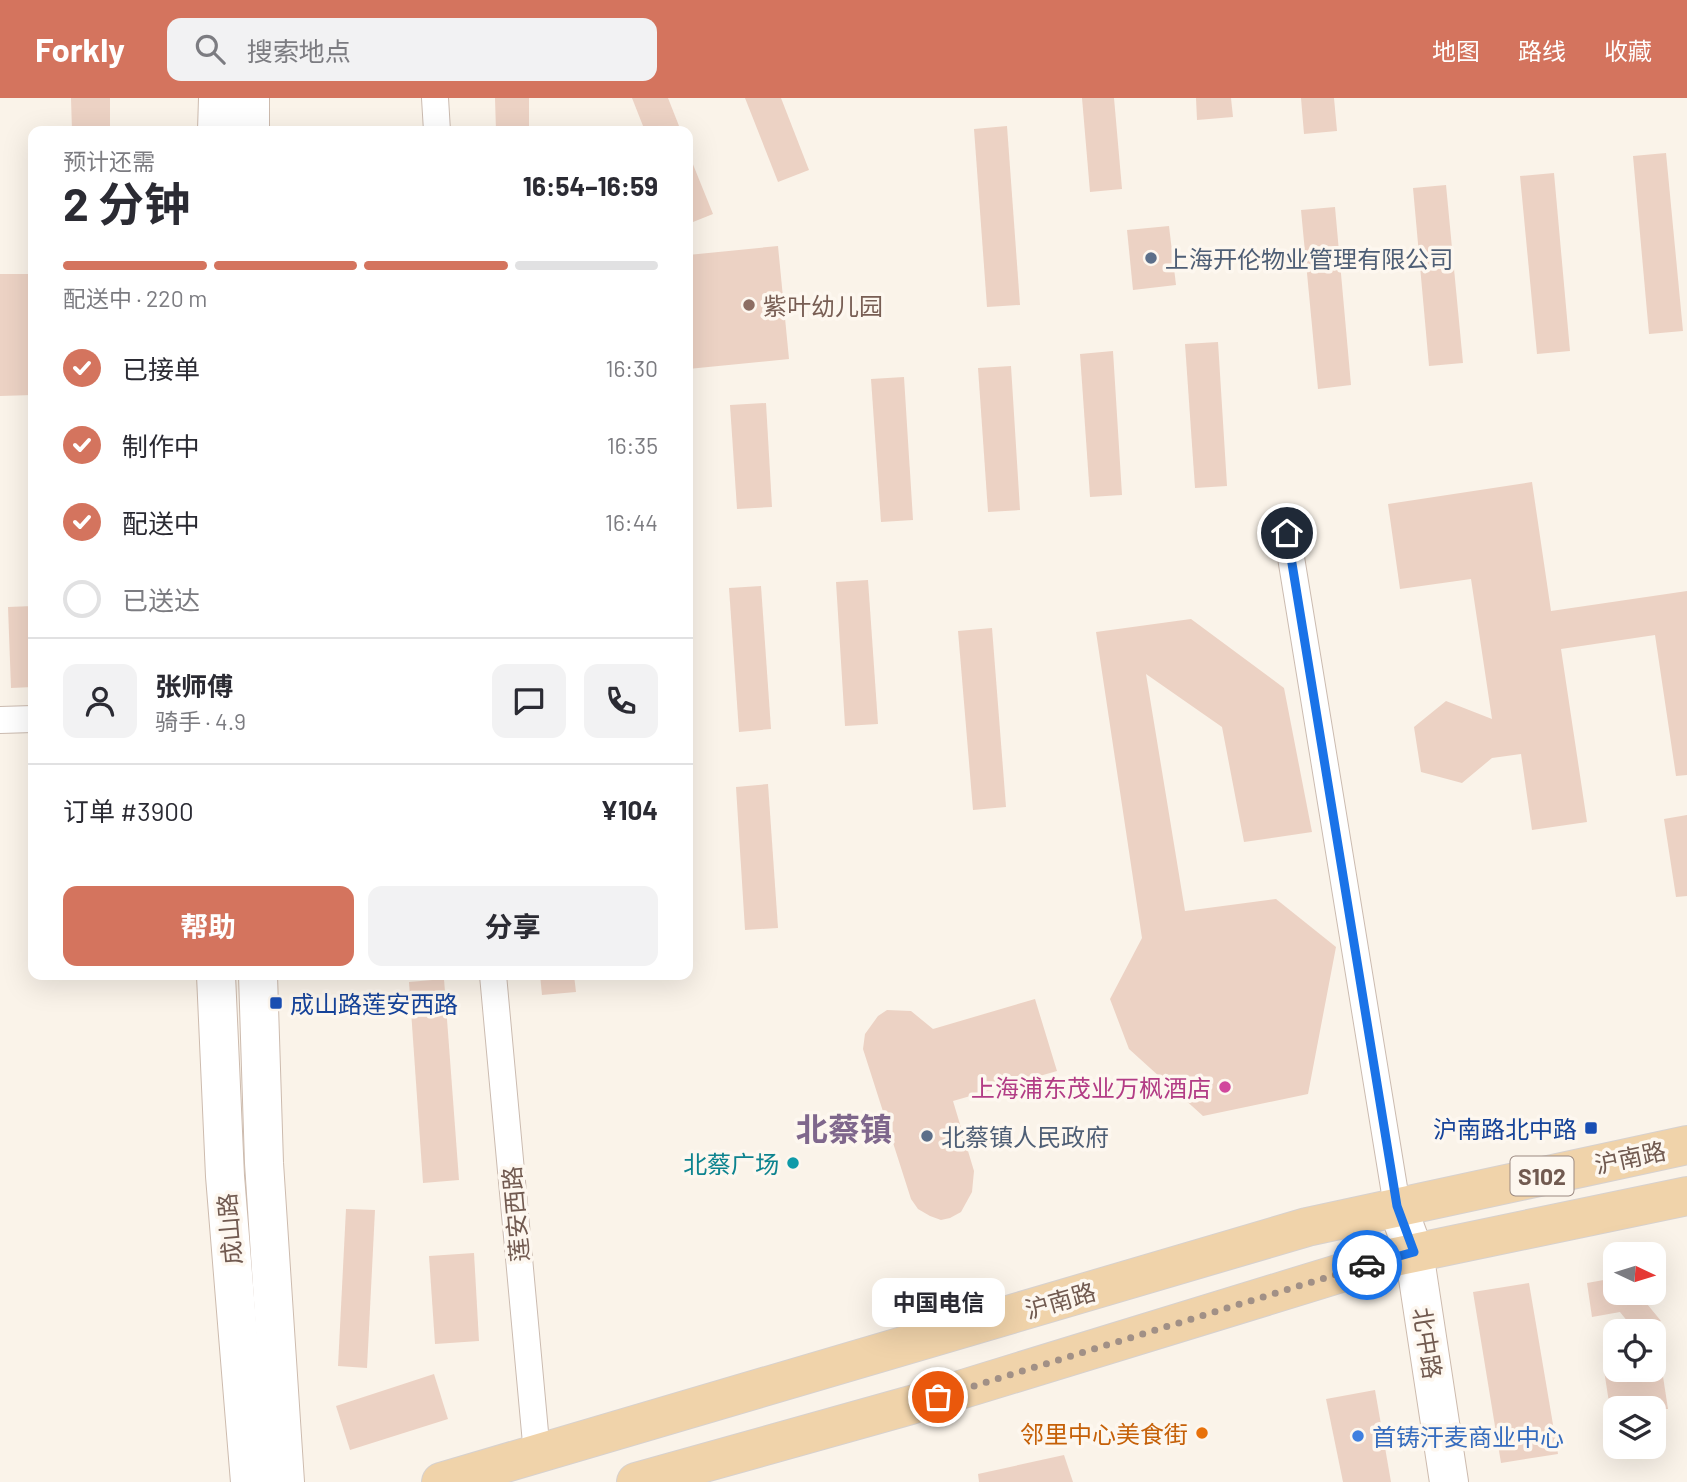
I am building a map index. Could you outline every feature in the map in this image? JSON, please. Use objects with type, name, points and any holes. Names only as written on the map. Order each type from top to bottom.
[{"type":"main road","points":[[217,126],[218,98]]},
{"type":"main road","points":[[250,98],[250,126]]},
{"type":"main road","name":"成山路","points":[[216,980],[225,1177],[250,1482]]},
{"type":"main road","name":"成山路","points":[[258,980],[264,1163],[285,1482]]},
{"type":"main road","name":"沪南路","points":[[441,1482],[1307,1227],[1687,1145]]},
{"type":"main road","name":"沪南路","points":[[636,1482],[911,1405],[1402,1255],[1687,1196]]},
{"type":"main road","name":"北中路","points":[[1397,1206],[1423,1482]]},
{"type":"main road","name":"北中路","points":[[1402,1255],[1449,1482]]},
{"type":"street","points":[[435,98],[437,126]]},
{"type":"street","name":"北中路","points":[[1287,533],[1397,1206]]},
{"type":"street","points":[[0,720],[28,719]]},
{"type":"street","name":"莲安西路","points":[[494,980],[537,1454]]},
{"type":"building","points":[[71,98],[110,98],[110,126],[72,126]]},
{"type":"building","points":[[495,98],[529,98],[529,126],[496,126]]},
{"type":"building","points":[[632,98],[668,98],[679,126],[643,126]]},
{"type":"building","points":[[745,98],[781,98],[809,170],[778,182]]},
{"type":"building","points":[[1082,98],[1114,98],[1122,189],[1090,192]]},
{"type":"building","points":[[1196,98],[1231,98],[1233,117],[1197,120]]},
{"type":"building","points":[[1301,98],[1334,98],[1337,131],[1304,134]]},
{"type":"building","points":[[1007,126],[1020,305],[987,307],[974,129]]},
{"type":"building","points":[[1666,153],[1683,331],[1649,334],[1633,156]]},
{"type":"building","points":[[693,164],[713,214],[693,222]]},
{"type":"building","points":[[1554,173],[1570,351],[1537,354],[1520,176]]},
{"type":"building","points":[[1446,185],[1463,363],[1429,366],[1413,188]]},
{"type":"building","points":[[1335,207],[1351,385],[1318,389],[1301,210]]},
{"type":"building","name":"上海开伦物业管理有限公司","points":[[1169,226],[1176,285],[1133,290],[1127,230]]},
{"type":"building","name":"紫叶幼儿园","points":[[778,246],[789,359],[693,369],[693,254]]},
{"type":"building","points":[[0,274],[28,274],[28,395],[0,396]]},
{"type":"building","points":[[1218,342],[1227,486],[1195,488],[1185,344]]},
{"type":"building","points":[[1113,351],[1122,495],[1090,497],[1080,354]]},
{"type":"building","points":[[1011,366],[1020,510],[988,512],[978,368]]},
{"type":"building","points":[[904,377],[913,520],[881,522],[871,379]]},
{"type":"building","points":[[766,403],[772,507],[737,509],[730,405]]},
{"type":"building","points":[[1532,482],[1551,611],[1687,591],[1687,775],[1676,776],[1655,635],[1561,649],[1587,822],[1532,830],[1521,754],[1492,758],[1462,783],[1421,772],[1414,727],[1446,701],[1492,719],[1471,579],[1400,589],[1388,504]]},
{"type":"building","points":[[868,580],[878,724],[845,726],[836,582]]},
{"type":"building","points":[[761,586],[771,729],[739,732],[729,588]]},
{"type":"building","points":[[28,606],[28,687],[11,688],[8,607]]},
{"type":"building","points":[[1191,619],[1284,688],[1312,832],[1244,842],[1222,727],[1146,674],[1185,911],[1276,899],[1336,947],[1308,1094],[1203,1116],[1129,1049],[1110,999],[1142,938],[1096,632]]},
{"type":"building","points":[[992,628],[1006,807],[973,810],[958,631]]},
{"type":"building","points":[[768,784],[778,928],[745,930],[736,787]]},
{"type":"building","points":[[1687,815],[1687,896],[1676,897],[1664,819]]},
{"type":"building","points":[[444,980],[459,1180],[423,1183],[409,982]]},
{"type":"building","points":[[540,980],[575,980],[576,992],[542,995]]},
{"type":"building","name":"北蔡镇人民政府","points":[[1035,999],[1057,1071],[953,1101],[974,1171],[972,1192],[961,1212],[941,1220],[930,1216],[918,1209],[911,1199],[863,1049],[865,1034],[878,1016],[887,1010],[911,1011],[933,1029]]},
{"type":"building","points":[[346,1209],[375,1210],[367,1368],[338,1366]]},
{"type":"building","points":[[474,1253],[479,1341],[435,1344],[429,1256]]},
{"type":"building","points":[[1603,1280],[1603,1306],[1649,1306],[1659,1319],[1626,1319],[1620,1312],[1592,1317],[1587,1283]]},
{"type":"building","points":[[1529,1283],[1558,1454],[1501,1463],[1473,1292]]},
{"type":"building","points":[[434,1374],[448,1419],[350,1450],[336,1406]]},
{"type":"building","points":[[1606,1382],[1664,1382],[1666,1396],[1608,1396]]},
{"type":"building","name":"首铸汗麦商业中心","points":[[1375,1390],[1391,1482],[1343,1482],[1326,1399]]},
{"type":"building","points":[[1064,1455],[1073,1482],[979,1482],[978,1474]]},
{"type":"way so far","points":[[938,1397],[1367,1265]]},
{"type":"place","name":"上海开伦物业管理有限公司","points":[[1151,258]]},
{"type":"place","name":"紫叶幼儿园","points":[[749,305]]},
{"type":"place","name":"成山路莲安西路","points":[[276,1003]]},
{"type":"place","name":"上海浦东茂业万枫酒店","points":[[1225,1087]]},
{"type":"place","name":"沪南路北中路","points":[[1591,1128]]},
{"type":"place","name":"北蔡镇人民政府","points":[[927,1136]]},
{"type":"place","name":"北蔡广场","points":[[793,1163]]},
{"type":"place","name":"中国电信","points":[[938,1397]]},
{"type":"place","name":"邻里中心美食街","points":[[1202,1433]]},
{"type":"place","name":"首铸汗麦商业中心","points":[[1358,1436]]},
{"type":"district","name":"北蔡镇","points":[[844,1128]]},
{"type":"route","points":[[1287,533],[1397,1206],[1414,1252],[1367,1265]]}]
